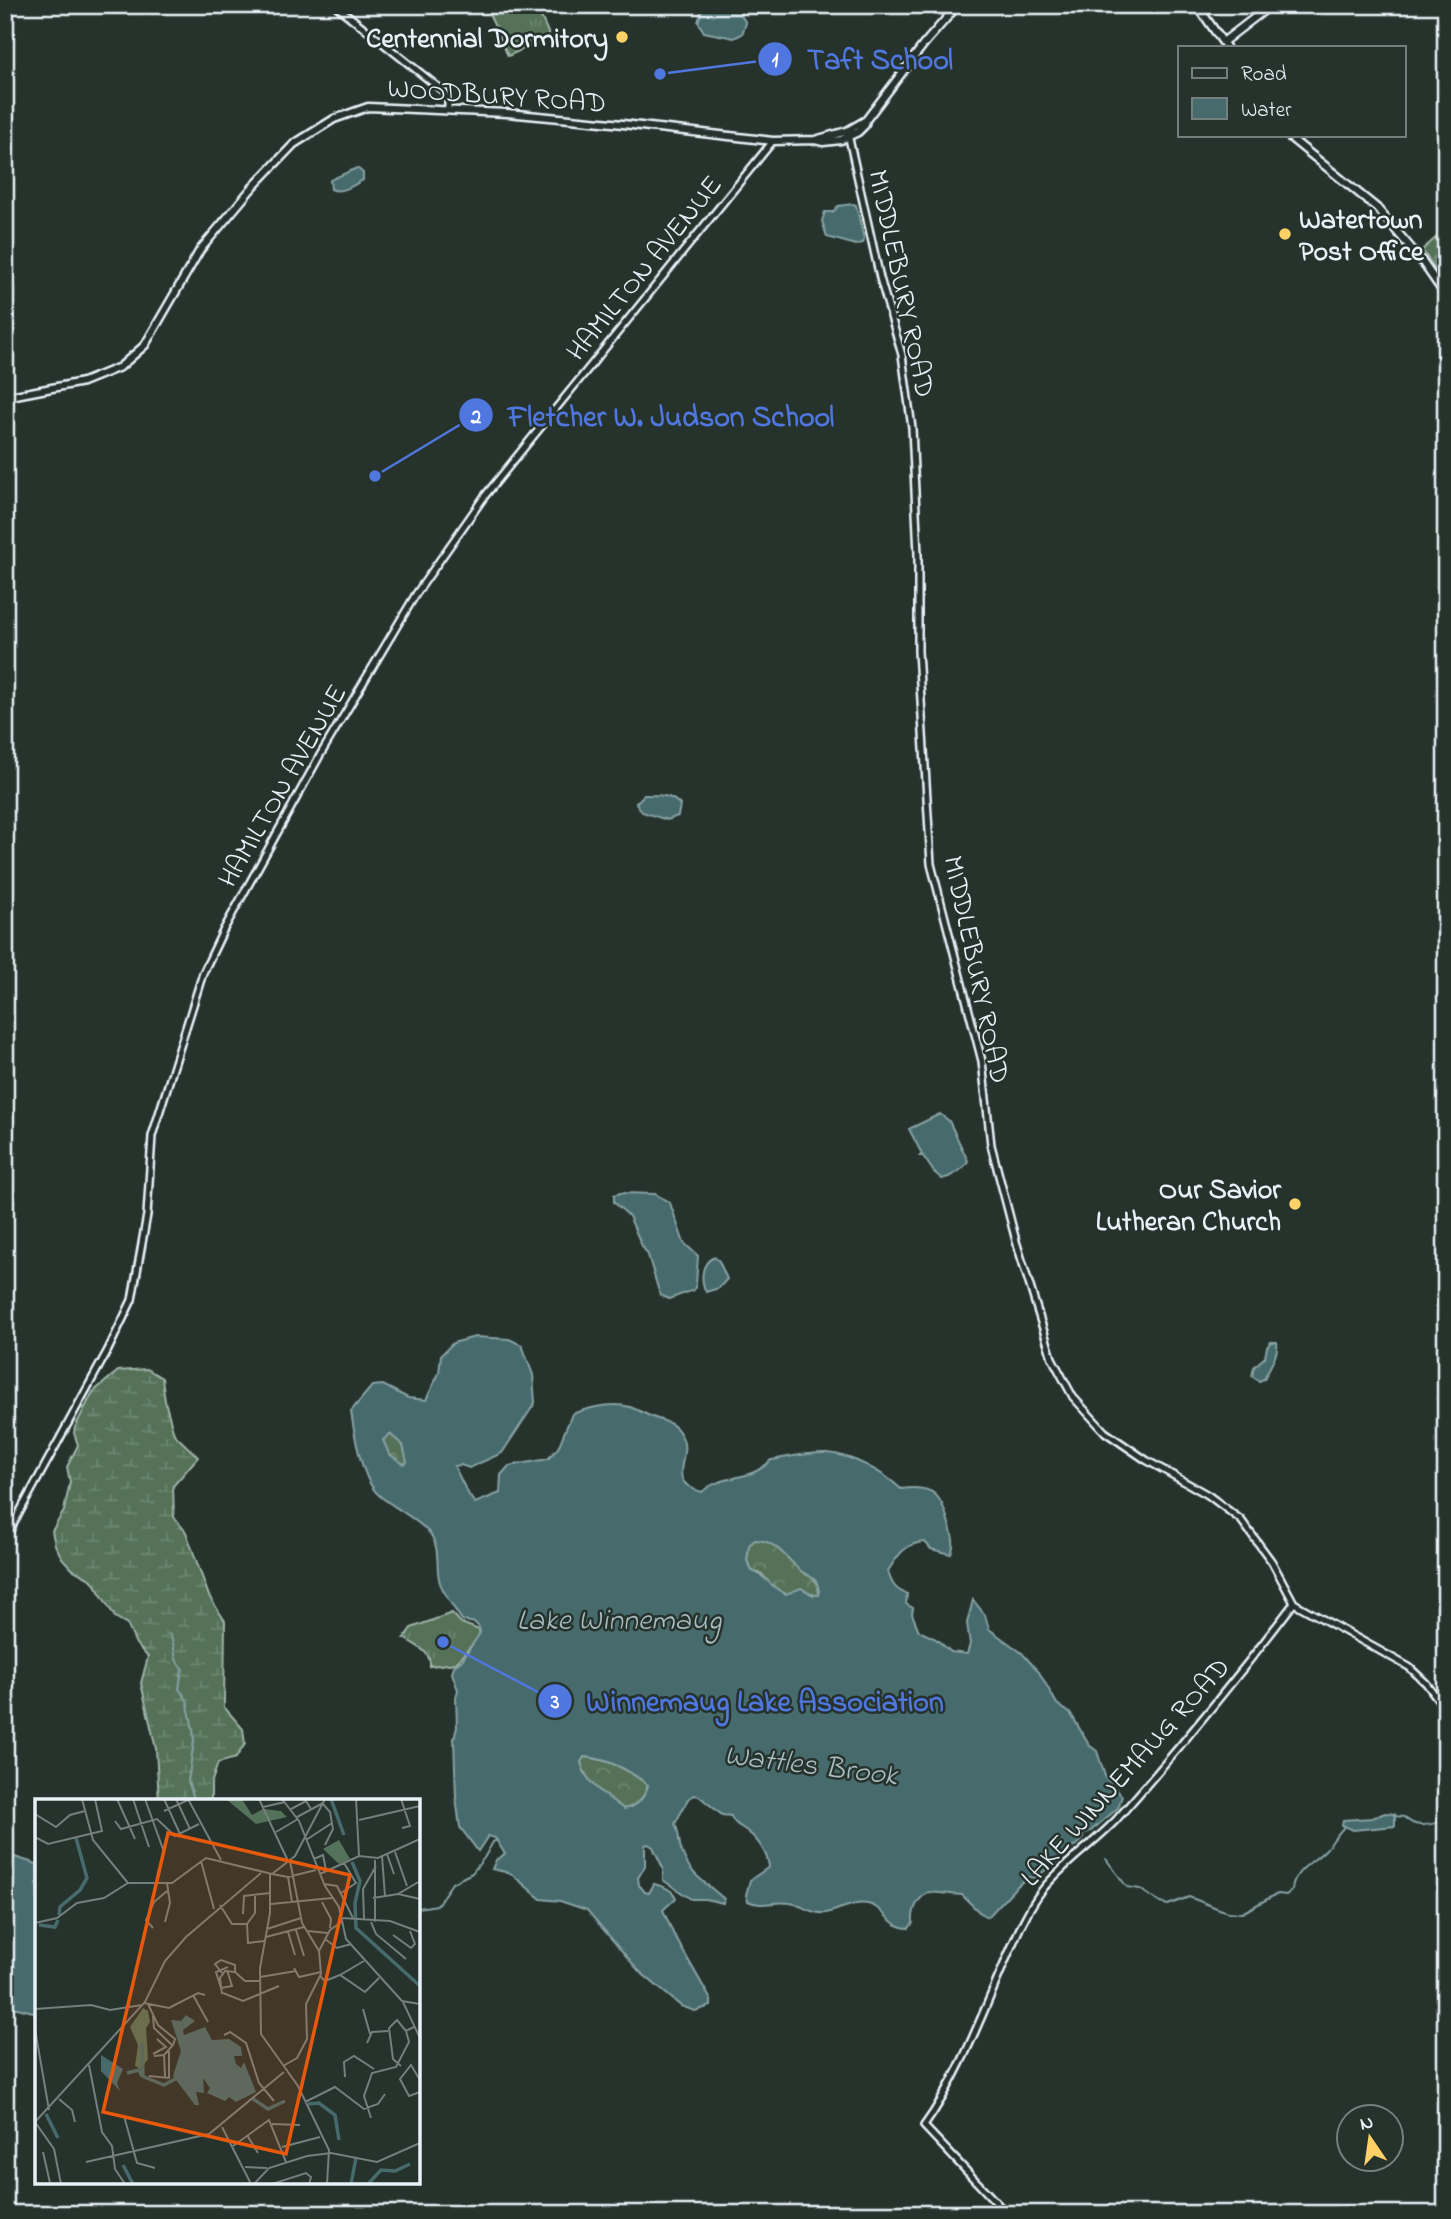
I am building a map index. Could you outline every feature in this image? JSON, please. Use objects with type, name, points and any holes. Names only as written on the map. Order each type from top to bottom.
[{"type":"main road","name":"WOODBURY ROAD","points":[[5,397],[83,382],[120,368],[145,345],[200,250],[252,188],[294,144],[334,119],[368,107],[448,109],[623,124],[774,141],[815,140],[848,134],[866,120],[924,44],[958,5]]},
{"type":"main road","points":[[1197,5],[1225,45],[1272,5]]},
{"type":"main road","points":[[1288,136],[1377,208],[1421,260],[1446,296]]},
{"type":"street","points":[[335,5],[443,91],[448,99],[448,109]]},
{"type":"street","name":"MIDDLEBURY ROAD","points":[[848,134],[880,278],[902,355],[912,428],[918,554],[918,651],[932,865],[982,1061],[991,1145],[1039,1318],[1052,1357],[1073,1397],[1089,1417],[1119,1443],[1208,1495],[1241,1520],[1272,1562],[1294,1603]]},
{"type":"street","name":"HAMILTON AVENUE","points":[[5,1539],[108,1350],[132,1300],[147,1214],[152,1136],[203,973],[319,757],[424,583],[484,497],[774,141]]},
{"type":"street","points":[[1294,1603],[1409,1667],[1426,1683],[1446,1710]]},
{"type":"street","name":"LAKE WINNEMAUG ROAD","points":[[1007,2214],[925,2126],[975,2033],[1015,1940],[1042,1890],[1112,1824],[1152,1779],[1294,1603]]},
{"type":"green space","points":[[485,5],[536,5],[550,37],[508,56]]},
{"type":"green space","points":[[1446,229],[1446,285],[1422,250]]},
{"type":"green space","points":[[147,1369],[162,1378],[174,1434],[198,1457],[173,1486],[174,1517],[186,1532],[209,1596],[225,1621],[224,1707],[243,1729],[245,1744],[236,1758],[218,1763],[211,1784],[211,1799],[159,1799],[156,1749],[141,1683],[148,1657],[136,1644],[127,1624],[115,1617],[92,1580],[72,1569],[55,1545],[52,1531],[64,1511],[70,1482],[67,1467],[78,1445],[75,1427],[93,1392],[118,1371]]},
{"type":"green space","points":[[390,1434],[403,1445],[408,1462],[404,1464],[388,1454],[383,1440]]},
{"type":"green space","points":[[755,1539],[775,1546],[801,1571],[815,1580],[819,1596],[805,1592],[786,1594],[774,1589],[762,1574],[752,1571],[747,1561],[749,1545]]},
{"type":"green space","points":[[452,1613],[461,1623],[479,1630],[480,1636],[456,1663],[430,1666],[428,1656],[404,1638],[411,1628]]},
{"type":"green space","points":[[583,1757],[610,1762],[633,1774],[648,1785],[642,1798],[637,1804],[624,1809],[592,1784],[581,1762]]},
{"type":"water","points":[[704,5],[743,5],[741,15],[746,23],[742,34],[734,38],[704,32],[698,22]]},
{"type":"water","points":[[357,168],[363,173],[363,180],[343,190],[331,189],[330,180]]},
{"type":"water","points":[[856,205],[863,243],[856,245],[827,237],[822,221],[825,212],[833,212],[838,206]]},
{"type":"water","points":[[644,795],[673,799],[680,805],[678,816],[667,820],[642,812],[636,803]]},
{"type":"water","points":[[940,1114],[949,1121],[968,1161],[956,1173],[942,1179],[923,1156],[920,1156],[922,1154],[909,1129]]},
{"type":"water","points":[[655,1194],[670,1203],[684,1243],[698,1256],[694,1290],[669,1299],[660,1295],[648,1255],[629,1216],[614,1202],[614,1195]]},
{"type":"water","points":[[714,1257],[719,1261],[727,1279],[719,1288],[706,1292],[703,1272],[706,1263]]},
{"type":"water","name":"Lake Winnemaug","points":[[475,1337],[509,1339],[522,1345],[533,1375],[535,1403],[502,1453],[469,1468],[454,1466],[475,1503],[500,1493],[501,1475],[509,1466],[548,1459],[558,1448],[572,1414],[608,1405],[633,1408],[676,1428],[684,1443],[681,1475],[690,1487],[702,1492],[718,1482],[754,1472],[771,1460],[827,1453],[857,1461],[885,1476],[901,1489],[922,1488],[935,1494],[940,1500],[951,1531],[951,1554],[931,1549],[925,1542],[918,1543],[903,1551],[888,1571],[894,1586],[907,1594],[906,1604],[913,1608],[912,1614],[919,1631],[936,1639],[951,1652],[967,1654],[970,1644],[967,1623],[973,1600],[985,1615],[989,1629],[1022,1653],[1039,1672],[1057,1704],[1071,1714],[1089,1745],[1097,1751],[1105,1776],[1122,1796],[1118,1808],[1091,1831],[1083,1834],[1083,1839],[1036,1878],[1028,1877],[988,1917],[962,1895],[928,1892],[916,1905],[913,1923],[909,1928],[896,1925],[879,1909],[863,1903],[821,1913],[790,1903],[758,1904],[748,1901],[746,1895],[750,1880],[769,1867],[765,1852],[731,1816],[722,1815],[694,1795],[688,1799],[675,1824],[681,1848],[690,1867],[724,1899],[723,1903],[691,1899],[663,1880],[663,1868],[653,1847],[648,1844],[645,1845],[645,1866],[638,1878],[639,1885],[645,1892],[649,1893],[654,1884],[675,1895],[676,1898],[663,1910],[711,2000],[711,2006],[695,2011],[681,2006],[639,1971],[587,1910],[560,1901],[541,1899],[510,1873],[492,1869],[496,1860],[505,1854],[495,1838],[488,1836],[478,1851],[460,1827],[454,1738],[458,1690],[452,1673],[454,1666],[462,1660],[480,1633],[479,1627],[475,1623],[462,1620],[444,1593],[440,1583],[436,1547],[431,1535],[380,1496],[368,1480],[354,1432],[351,1411],[372,1386],[383,1385],[408,1398],[426,1400],[439,1373],[441,1355],[453,1343]],"holes":[[[390,1434],[403,1445],[407,1462],[404,1464],[389,1454],[383,1440]],[[755,1540],[775,1546],[801,1571],[815,1580],[819,1595],[813,1595],[801,1588],[786,1594],[752,1571],[747,1561],[749,1545]],[[584,1757],[618,1766],[648,1785],[645,1794],[637,1804],[624,1809],[592,1784],[581,1762]]]},
{"type":"water","points":[[1271,1342],[1277,1342],[1275,1356],[1264,1379],[1259,1381],[1252,1376],[1254,1367],[1265,1357]]},
{"type":"water","points":[[1385,1813],[1395,1814],[1395,1826],[1353,1830],[1342,1825],[1343,1820],[1372,1818]]},
{"type":"water","points":[[5,1854],[35,1863],[35,2012],[5,2005]]},
{"type":"waterway","points":[[169,1634],[176,1660],[182,1668],[179,1689],[187,1700],[193,1729],[194,1741],[188,1781],[194,1799]]},
{"type":"waterway","name":"Wattles Brook","points":[[1394,1816],[1404,1817],[1419,1825],[1446,1821]]},
{"type":"waterway","name":"Wattles Brook","points":[[1106,1859],[1127,1887],[1140,1889],[1160,1903],[1168,1905],[1189,1897],[1227,1912],[1242,1913],[1271,1897],[1286,1895],[1292,1890],[1300,1871],[1327,1848],[1345,1826]]},
{"type":"waterway","name":"Wattles Brook","points":[[420,1908],[437,1905],[452,1883],[472,1873],[497,1840]]},
{"type":"place","name":"Centennial Dormitory","points":[[622,37]]},
{"type":"place","name":"Taft School","points":[[660,74]]},
{"type":"place","name":"Watertown Post Office","points":[[1285,234]]},
{"type":"place","name":"Fletcher W. Judson School","points":[[375,476]]},
{"type":"place","name":"Our Savior Lutheran Church","points":[[1295,1204]]},
{"type":"place","name":"Winnemaug Lake Association","points":[[443,1642]]}]
